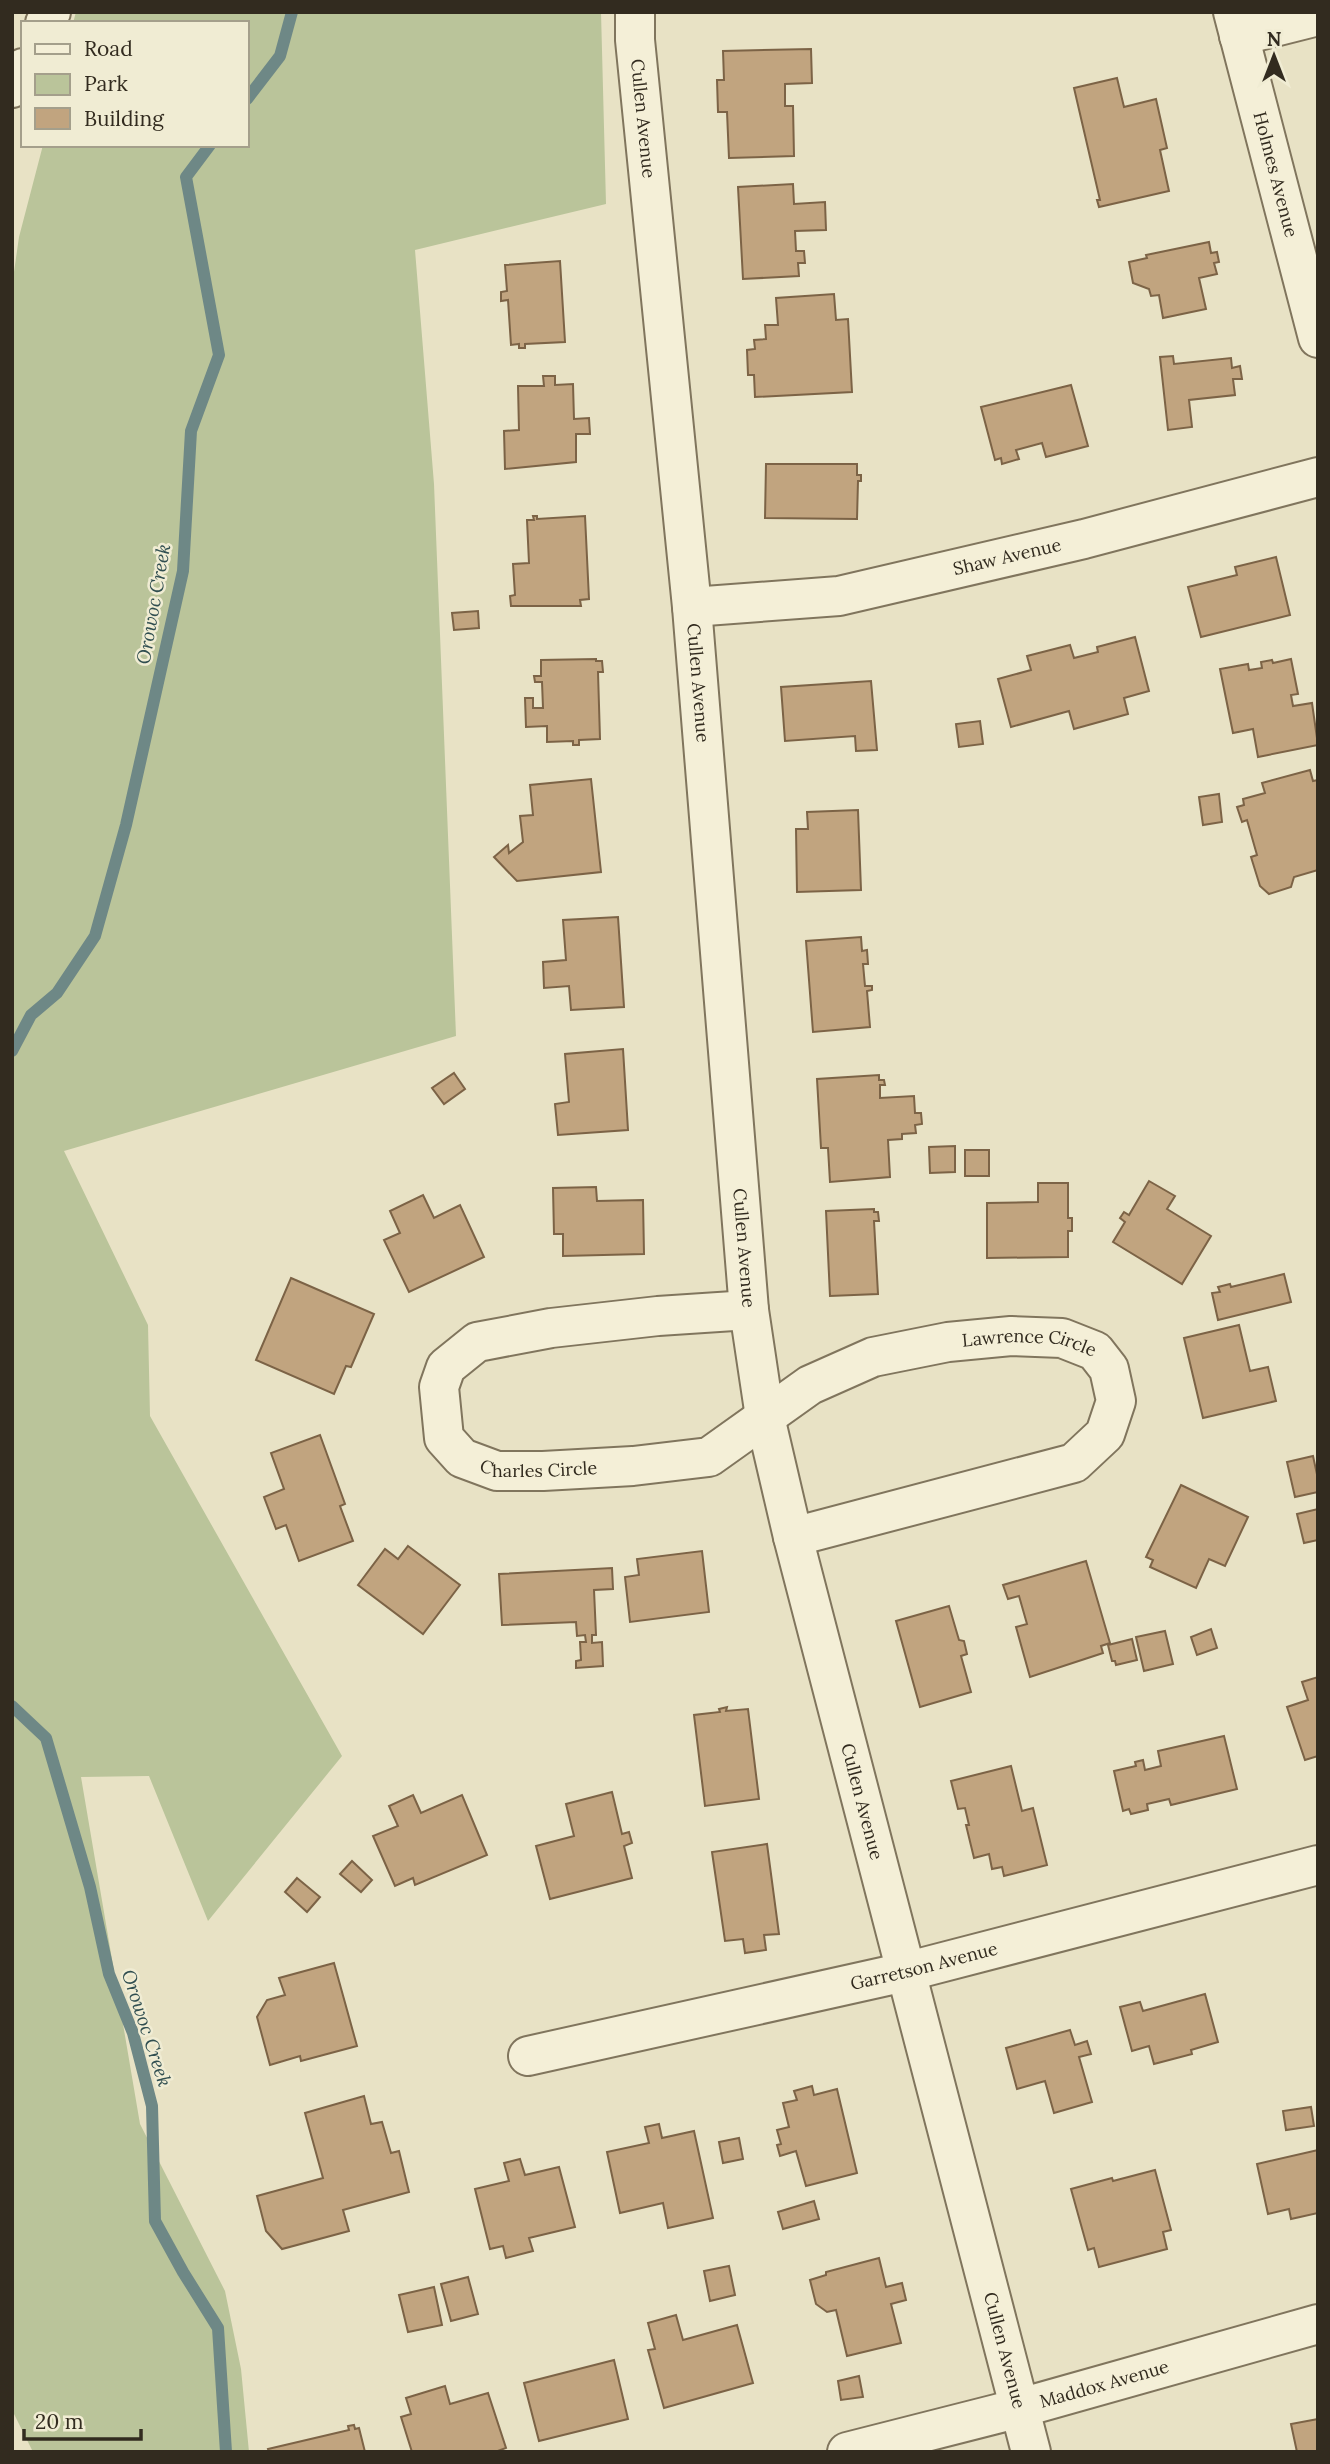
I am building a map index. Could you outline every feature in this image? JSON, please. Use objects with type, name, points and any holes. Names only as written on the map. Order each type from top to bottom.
[{"type":"street","name":"Cullen Avenue","points":[[635,12],[635,40],[692,607],[749,1310],[765,1418],[793,1537],[1031,2452]]},
{"type":"street","points":[[1236,24],[1318,16]]},
{"type":"street","name":"Holmes Avenue","points":[[1236,24],[1318,338]]},
{"type":"street","points":[[12,88],[21,72]]},
{"type":"street","name":"Shaw Avenue","points":[[692,607],[839,596],[1084,540],[1318,477]]},
{"type":"street","name":"Charles Circle","points":[[749,1310],[658,1316],[551,1328],[477,1342],[446,1367],[439,1387],[444,1438],[462,1458],[497,1471],[620,1467],[709,1457],[765,1418]]},
{"type":"street","name":"Lawrence Circle","points":[[765,1418],[810,1385],[873,1357],[948,1342],[1011,1336],[1062,1338],[1095,1351],[1109,1369],[1114,1390],[1116,1401],[1105,1434],[1074,1463],[793,1537]]},
{"type":"street","name":"Garretson Avenue","points":[[528,2056],[905,1972],[1318,1865]]},
{"type":"street","name":"Maddox Avenue","points":[[847,2452],[1318,2324]]},
{"type":"green space","points":[[76,12],[601,12],[606,204],[415,250],[434,484],[456,1036],[64,1151],[148,1325],[150,1416],[342,1756],[208,1921],[149,1776],[81,1777],[140,2124],[225,2291],[241,2369],[249,2452],[33,2452],[12,2410],[12,286],[19,237],[42,147],[248,147],[248,21],[74,21]]},
{"type":"building","points":[[811,49],[812,83],[785,84],[785,106],[793,106],[794,156],[729,158],[727,112],[718,112],[717,80],[724,80],[723,51]]},
{"type":"building","points":[[1117,78],[1124,107],[1156,99],[1167,148],[1160,150],[1169,191],[1099,207],[1097,200],[1100,200],[1074,88]]},
{"type":"building","points":[[793,184],[794,204],[825,202],[826,230],[795,231],[796,251],[804,251],[805,263],[798,263],[799,276],[743,279],[738,187]]},
{"type":"building","points":[[1209,242],[1211,253],[1217,252],[1219,262],[1214,263],[1217,274],[1199,278],[1206,309],[1163,318],[1159,295],[1151,296],[1149,289],[1133,283],[1129,262],[1147,258],[1146,255]]},
{"type":"building","points":[[560,261],[565,342],[525,344],[525,348],[519,348],[519,344],[511,345],[508,300],[501,301],[501,292],[507,291],[505,265]]},
{"type":"building","points":[[834,294],[836,320],[848,319],[852,392],[755,397],[754,375],[748,375],[747,350],[755,349],[754,340],[766,339],[765,325],[778,325],[776,298]]},
{"type":"building","points":[[1173,356],[1174,364],[1231,358],[1232,368],[1240,366],[1242,379],[1233,379],[1235,395],[1189,400],[1192,427],[1168,430],[1160,357]]},
{"type":"building","points":[[543,376],[555,376],[555,385],[573,384],[574,419],[589,418],[590,434],[576,434],[576,462],[505,469],[504,431],[519,430],[518,386],[544,386]]},
{"type":"building","points":[[1071,385],[1088,446],[1046,457],[1042,443],[1016,450],[1019,459],[1002,464],[1001,458],[995,460],[981,407]]},
{"type":"building","points":[[766,464],[857,464],[857,475],[861,475],[861,481],[858,481],[857,519],[765,518]]},
{"type":"building","points":[[533,516],[537,516],[537,519],[585,516],[589,599],[580,600],[581,606],[511,606],[510,596],[515,595],[513,564],[529,563],[527,520],[534,520]]},
{"type":"building","points":[[1276,557],[1290,615],[1201,637],[1188,587],[1237,575],[1235,567]]},
{"type":"building","points":[[478,611],[479,628],[454,630],[452,613]]},
{"type":"building","points":[[1135,637],[1149,691],[1124,698],[1128,714],[1074,729],[1069,711],[1011,727],[998,679],[1031,670],[1027,656],[1070,645],[1074,658],[1098,652],[1097,647]]},
{"type":"building","points":[[1291,659],[1298,694],[1291,695],[1293,706],[1312,703],[1318,745],[1258,757],[1253,729],[1233,733],[1220,669],[1248,664],[1249,670],[1262,668],[1261,662],[1272,660],[1273,663]]},
{"type":"building","points":[[541,660],[602,661],[603,672],[598,672],[600,739],[579,740],[579,745],[573,745],[573,741],[547,742],[547,726],[526,727],[525,698],[533,698],[533,708],[543,708],[542,682],[535,682],[534,676],[541,676]]},
{"type":"building","points":[[871,681],[877,750],[856,751],[855,736],[785,741],[781,687]]},
{"type":"building","points":[[980,721],[983,744],[959,747],[956,724]]},
{"type":"building","points":[[1310,770],[1313,781],[1318,780],[1318,870],[1294,877],[1291,887],[1269,894],[1260,886],[1251,857],[1257,855],[1247,820],[1242,822],[1237,807],[1244,805],[1243,799],[1265,793],[1262,783]]},
{"type":"building","points":[[591,779],[601,872],[517,881],[494,857],[508,845],[509,853],[523,842],[520,816],[533,815],[530,785]]},
{"type":"building","points":[[1219,794],[1222,822],[1203,825],[1199,797]]},
{"type":"building","points":[[858,810],[861,890],[797,892],[796,829],[808,829],[807,812]]},
{"type":"building","points":[[618,917],[624,1007],[571,1010],[569,986],[544,988],[543,962],[566,960],[563,920]]},
{"type":"building","points":[[861,937],[862,951],[867,950],[868,964],[863,964],[865,986],[872,986],[872,990],[867,991],[870,1027],[813,1032],[806,941]]},
{"type":"building","points":[[623,1049],[628,1130],[558,1135],[555,1104],[569,1102],[565,1054]]},
{"type":"building","points":[[454,1073],[465,1089],[444,1104],[432,1088]]},
{"type":"building","points":[[879,1075],[879,1080],[884,1080],[885,1085],[880,1085],[880,1098],[914,1096],[915,1113],[921,1113],[922,1124],[915,1125],[916,1133],[902,1134],[902,1139],[888,1140],[890,1177],[830,1182],[828,1148],[821,1148],[817,1079]]},
{"type":"building","points":[[955,1146],[955,1172],[930,1173],[929,1147]]},
{"type":"building","points":[[965,1150],[989,1150],[989,1176],[965,1176]]},
{"type":"building","points":[[1149,1181],[1175,1196],[1167,1209],[1211,1236],[1182,1284],[1113,1242],[1125,1222],[1120,1218],[1124,1212],[1129,1215]]},
{"type":"building","points":[[1038,1183],[1068,1183],[1068,1218],[1072,1218],[1072,1231],[1068,1231],[1068,1257],[987,1258],[987,1203],[1038,1202]]},
{"type":"building","points":[[596,1187],[597,1201],[643,1200],[644,1254],[563,1256],[563,1234],[554,1234],[553,1188]]},
{"type":"building","points":[[423,1195],[434,1218],[460,1205],[484,1257],[409,1292],[384,1240],[400,1233],[390,1211]]},
{"type":"building","points":[[874,1209],[874,1212],[878,1212],[879,1221],[874,1221],[878,1294],[830,1296],[826,1211]]},
{"type":"building","points":[[1284,1274],[1291,1302],[1218,1320],[1212,1293],[1220,1292],[1218,1287],[1230,1284],[1231,1287]]},
{"type":"building","points":[[291,1278],[374,1314],[351,1367],[346,1366],[334,1394],[256,1360]]},
{"type":"building","points":[[1239,1325],[1250,1371],[1268,1367],[1276,1401],[1203,1418],[1184,1338]]},
{"type":"building","points":[[320,1435],[345,1504],[340,1506],[353,1541],[299,1561],[286,1525],[276,1529],[264,1497],[284,1489],[271,1453]]},
{"type":"building","points":[[1313,1456],[1318,1492],[1295,1497],[1287,1462]]},
{"type":"building","points":[[1181,1485],[1248,1517],[1225,1566],[1209,1559],[1196,1588],[1150,1567],[1153,1560],[1146,1557]]},
{"type":"building","points":[[1318,1509],[1318,1540],[1304,1543],[1297,1514]]},
{"type":"building","points":[[408,1546],[460,1585],[423,1634],[358,1585],[385,1549],[398,1559]]},
{"type":"building","points":[[702,1551],[709,1612],[630,1622],[625,1577],[639,1575],[637,1559]]},
{"type":"building","points":[[1086,1561],[1110,1643],[1101,1646],[1103,1653],[1030,1677],[1016,1627],[1027,1624],[1019,1596],[1008,1599],[1003,1585]]},
{"type":"building","points":[[612,1568],[613,1589],[594,1590],[596,1635],[592,1635],[592,1643],[602,1642],[603,1666],[576,1668],[576,1661],[581,1660],[580,1642],[586,1642],[585,1635],[577,1636],[576,1622],[502,1625],[499,1574]]},
{"type":"building","points":[[949,1606],[959,1640],[964,1641],[967,1654],[961,1656],[971,1692],[920,1707],[896,1621]]},
{"type":"building","points":[[1211,1629],[1217,1648],[1197,1655],[1191,1637]]},
{"type":"building","points":[[1165,1631],[1173,1664],[1144,1671],[1136,1637]]},
{"type":"building","points":[[1132,1639],[1137,1660],[1116,1665],[1115,1661],[1112,1661],[1108,1645]]},
{"type":"building","points":[[1318,1677],[1318,1756],[1305,1760],[1287,1707],[1308,1700],[1302,1682]]},
{"type":"building","points":[[727,1707],[726,1711],[748,1709],[759,1799],[705,1806],[694,1715],[720,1712],[719,1709]]},
{"type":"building","points":[[1224,1736],[1237,1789],[1171,1805],[1169,1799],[1147,1804],[1148,1810],[1131,1814],[1129,1809],[1123,1811],[1114,1771],[1136,1766],[1135,1762],[1143,1760],[1145,1770],[1161,1766],[1158,1751]]},
{"type":"building","points":[[1011,1766],[1022,1811],[1033,1808],[1047,1865],[1004,1876],[1002,1867],[992,1869],[989,1854],[974,1858],[965,1808],[958,1809],[951,1781]]},
{"type":"building","points":[[612,1792],[622,1834],[629,1832],[632,1843],[624,1846],[632,1878],[550,1899],[536,1846],[574,1836],[566,1804]]},
{"type":"building","points":[[413,1795],[421,1813],[462,1795],[487,1855],[415,1885],[413,1878],[395,1886],[373,1836],[398,1826],[389,1806]]},
{"type":"building","points":[[767,1844],[779,1934],[764,1935],[766,1950],[745,1953],[743,1939],[725,1941],[712,1852]]},
{"type":"building","points":[[352,1861],[372,1880],[361,1892],[340,1874]]},
{"type":"building","points":[[297,1878],[320,1897],[307,1912],[285,1892]]},
{"type":"building","points":[[334,1963],[357,2046],[301,2061],[300,2056],[270,2065],[257,2017],[267,2000],[285,1995],[279,1978]]},
{"type":"building","points":[[1205,1994],[1218,2042],[1191,2050],[1192,2054],[1154,2064],[1149,2046],[1132,2051],[1120,2007],[1140,2002],[1143,2011]]},
{"type":"building","points":[[1070,2030],[1075,2045],[1087,2041],[1091,2054],[1079,2057],[1092,2102],[1054,2113],[1045,2081],[1017,2089],[1006,2048]]},
{"type":"building","points":[[812,2086],[814,2095],[837,2089],[857,2173],[806,2186],[796,2151],[780,2156],[777,2145],[781,2144],[777,2130],[789,2127],[783,2103],[797,2100],[794,2091]]},
{"type":"building","points":[[364,2096],[371,2124],[382,2122],[391,2153],[399,2151],[409,2192],[343,2210],[349,2231],[282,2249],[266,2231],[257,2196],[323,2178],[305,2113]]},
{"type":"building","points":[[1311,2107],[1314,2126],[1286,2130],[1283,2111]]},
{"type":"building","points":[[659,2124],[662,2138],[694,2131],[713,2218],[668,2228],[663,2203],[620,2213],[607,2152],[649,2143],[645,2127]]},
{"type":"building","points":[[739,2138],[743,2159],[723,2163],[719,2142]]},
{"type":"building","points":[[1318,2150],[1318,2213],[1291,2219],[1289,2209],[1268,2214],[1257,2164]]},
{"type":"building","points":[[520,2159],[525,2175],[559,2167],[575,2227],[529,2238],[533,2251],[506,2258],[503,2246],[490,2249],[475,2189],[509,2181],[504,2163]]},
{"type":"building","points":[[1155,2170],[1171,2230],[1163,2232],[1167,2249],[1099,2267],[1094,2248],[1088,2250],[1071,2189]]},
{"type":"building","points":[[814,2201],[819,2219],[783,2229],[778,2212]]},
{"type":"building","points":[[879,2258],[886,2287],[902,2283],[906,2300],[891,2304],[901,2343],[847,2356],[836,2310],[827,2312],[816,2304],[810,2280],[826,2275],[826,2272]]},
{"type":"building","points":[[729,2266],[735,2295],[710,2301],[704,2271]]},
{"type":"building","points":[[468,2277],[478,2314],[451,2321],[441,2284]]},
{"type":"building","points":[[434,2287],[442,2325],[408,2332],[399,2295]]},
{"type":"building","points":[[676,2315],[683,2340],[737,2325],[753,2383],[664,2408],[648,2350],[655,2349],[648,2323]]},
{"type":"building","points":[[614,2360],[628,2419],[539,2441],[524,2383]]},
{"type":"building","points":[[859,2376],[863,2397],[841,2400],[838,2381]]},
{"type":"building","points":[[445,2386],[450,2404],[488,2393],[506,2448],[495,2452],[412,2452],[401,2417],[411,2414],[406,2398]]},
{"type":"building","points":[[1318,2419],[1318,2452],[1297,2452],[1291,2424]]},
{"type":"building","points":[[354,2425],[355,2429],[359,2428],[365,2452],[269,2452],[268,2449],[349,2430],[348,2426]]},
{"type":"waterway","name":"Orowoc Creek","points":[[248,98],[280,56],[292,12]]},
{"type":"waterway","name":"Orowoc Creek","points":[[12,1051],[31,1015],[57,993],[95,936],[126,825],[183,571],[191,431],[219,355],[186,177],[208,147]]},
{"type":"waterway","name":"Orowoc Creek","points":[[12,1706],[46,1738],[90,1887],[109,1974],[133,2033],[152,2106],[155,2221],[218,2328],[226,2452]]}]
